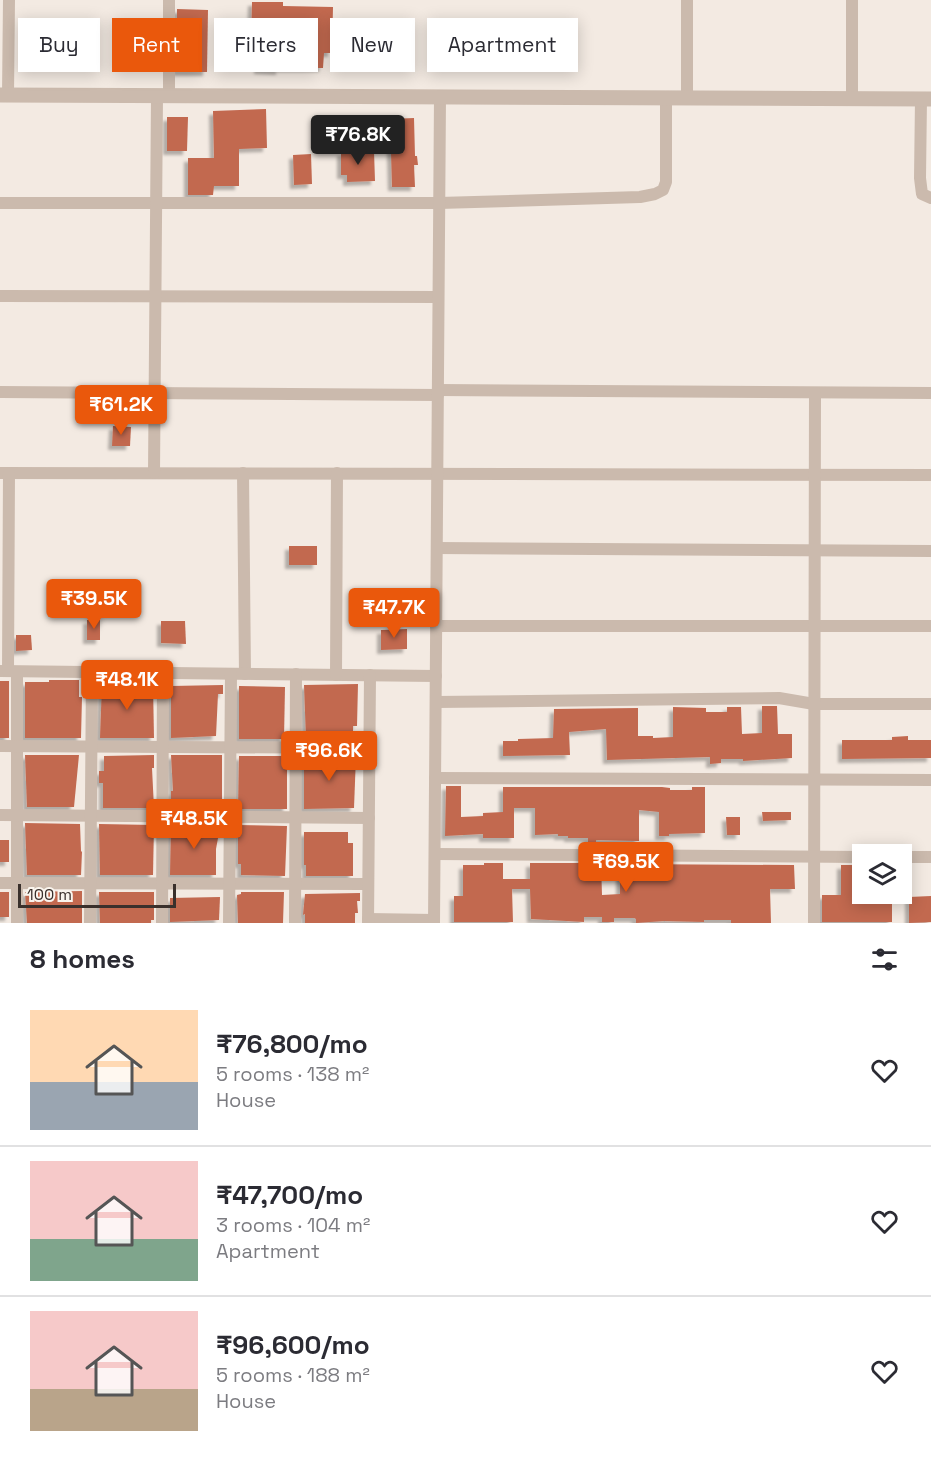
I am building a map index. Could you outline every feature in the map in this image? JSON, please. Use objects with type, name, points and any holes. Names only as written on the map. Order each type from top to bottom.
[{"type":"street","points":[[9,0],[4,95],[926,99],[920,178],[922,194],[931,198]]},
{"type":"street","points":[[154,473],[156,203],[169,0]]},
{"type":"street","points":[[687,0],[687,98]]},
{"type":"street","points":[[852,0],[852,98]]},
{"type":"street","points":[[370,675],[368,921],[434,921],[440,97]]},
{"type":"street","points":[[0,203],[439,203],[628,197],[655,194],[663,190],[666,183],[666,98]]},
{"type":"street","points":[[0,296],[438,297]]},
{"type":"street","points":[[0,393],[931,393]]},
{"type":"street","points":[[814,923],[815,393]]},
{"type":"street","points":[[17,923],[17,746],[8,672],[5,473],[931,475]]},
{"type":"street","points":[[243,473],[245,674]]},
{"type":"street","points":[[336,675],[337,473]]},
{"type":"street","points":[[437,548],[931,551]]},
{"type":"street","points":[[436,626],[931,626]]},
{"type":"street","points":[[8,672],[436,676]]},
{"type":"street","points":[[90,923],[92,672]]},
{"type":"street","points":[[162,923],[163,673]]},
{"type":"street","points":[[229,923],[231,674]]},
{"type":"street","points":[[295,923],[297,675]]},
{"type":"street","points":[[436,702],[779,698],[814,704],[931,704]]},
{"type":"street","points":[[0,746],[370,748]]},
{"type":"street","points":[[435,778],[931,780]]},
{"type":"street","points":[[0,815],[369,818]]},
{"type":"street","points":[[435,854],[852,857]]},
{"type":"street","points":[[912,857],[931,857]]},
{"type":"street","points":[[0,883],[368,884]]},
{"type":"building","points":[[252,2],[283,2],[283,6],[333,7],[333,18],[330,18],[330,53],[324,53],[323,68],[318,68],[318,18],[252,18]]},
{"type":"building","points":[[177,9],[208,10],[207,72],[202,72],[202,18],[177,18]]},
{"type":"building","points":[[266,109],[267,148],[239,149],[239,186],[214,186],[213,195],[188,195],[188,158],[214,158],[213,111]]},
{"type":"building","points":[[167,117],[188,117],[187,151],[167,151]]},
{"type":"building","points":[[414,118],[415,156],[417,156],[418,165],[414,165],[415,187],[392,187],[390,119]]},
{"type":"building","points":[[374,151],[375,181],[347,182],[347,175],[341,175],[341,152]]},
{"type":"building","points":[[311,154],[312,184],[294,185],[293,155]]},
{"type":"building","points":[[113,426],[131,427],[130,446],[112,446]]},
{"type":"building","points":[[289,546],[317,546],[317,565],[289,565]]},
{"type":"building","points":[[87,620],[100,620],[100,640],[87,640]]},
{"type":"building","points":[[161,621],[185,621],[186,644],[161,643]]},
{"type":"building","points":[[407,629],[407,649],[381,650],[381,630]]},
{"type":"building","points":[[16,635],[31,635],[32,650],[16,651]]},
{"type":"building","points":[[49,680],[79,680],[79,697],[82,697],[81,738],[25,738],[25,682],[49,682]]},
{"type":"building","points":[[0,681],[9,681],[9,738],[0,738]]},
{"type":"building","points":[[102,683],[153,685],[154,738],[100,738]]},
{"type":"building","points":[[358,684],[357,726],[353,726],[353,740],[306,739],[304,685]]},
{"type":"building","points":[[223,685],[223,694],[218,694],[216,736],[171,738],[171,686]]},
{"type":"building","points":[[239,686],[285,687],[284,739],[239,739]]},
{"type":"building","points":[[762,706],[777,706],[778,734],[792,734],[792,758],[743,761],[743,759],[721,759],[721,763],[710,764],[710,757],[607,760],[606,729],[569,732],[570,755],[503,756],[503,741],[553,738],[554,709],[638,708],[638,736],[653,736],[653,738],[673,737],[673,707],[706,708],[706,712],[727,712],[727,707],[741,707],[742,734],[762,733]]},
{"type":"building","points":[[908,736],[908,740],[931,740],[931,758],[842,759],[842,740],[892,740],[892,737]]},
{"type":"building","points":[[25,755],[79,755],[74,807],[27,807]]},
{"type":"building","points":[[154,755],[154,768],[152,768],[154,808],[103,808],[103,783],[99,783],[99,771],[104,771],[104,756]]},
{"type":"building","points":[[171,755],[222,755],[222,808],[171,808],[171,791],[173,791]]},
{"type":"building","points":[[239,756],[287,756],[287,809],[238,809]]},
{"type":"building","points":[[304,756],[356,756],[354,808],[304,809]]},
{"type":"building","points":[[446,786],[461,786],[461,817],[503,812],[503,787],[662,787],[670,788],[670,790],[692,790],[692,787],[705,787],[705,833],[659,836],[659,812],[639,810],[639,841],[596,840],[596,843],[588,844],[588,838],[568,838],[568,836],[558,836],[558,834],[535,835],[535,808],[514,808],[514,838],[483,838],[483,834],[445,836]]},
{"type":"building","points":[[762,812],[791,812],[791,820],[763,821]]},
{"type":"building","points":[[726,817],[740,817],[740,835],[727,835]]},
{"type":"building","points":[[25,823],[80,824],[81,875],[27,875]]},
{"type":"building","points":[[99,824],[154,825],[153,875],[100,875]]},
{"type":"building","points":[[238,825],[287,826],[285,876],[241,875],[241,864],[238,864]]},
{"type":"building","points":[[171,826],[222,826],[221,838],[218,838],[216,849],[216,875],[170,875]]},
{"type":"building","points":[[304,832],[348,832],[348,843],[353,843],[353,876],[306,876]]},
{"type":"building","points":[[0,840],[9,840],[9,862],[0,862]]},
{"type":"building","points":[[484,863],[503,863],[503,879],[530,879],[530,863],[601,863],[602,895],[620,894],[620,864],[794,865],[795,889],[770,889],[771,923],[704,920],[704,922],[636,923],[634,918],[614,918],[614,922],[602,922],[602,917],[584,917],[584,922],[531,919],[530,889],[512,889],[513,922],[454,922],[454,896],[463,896],[463,865],[484,865]]},
{"type":"building","points":[[841,865],[852,865],[852,904],[892,904],[892,922],[822,922],[822,895],[841,895]]},
{"type":"building","points":[[82,891],[82,923],[27,923],[25,892]]},
{"type":"building","points":[[0,892],[9,892],[9,917],[0,917]]},
{"type":"building","points":[[99,892],[154,892],[154,920],[151,920],[151,923],[100,923]]},
{"type":"building","points":[[241,892],[284,892],[283,923],[238,923],[237,895]]},
{"type":"building","points":[[360,893],[355,923],[305,923],[305,914],[303,915],[305,894]]},
{"type":"building","points":[[931,896],[931,922],[909,923],[909,904],[912,904],[912,897]]},
{"type":"building","points":[[220,897],[219,920],[170,922],[170,898]]}]
